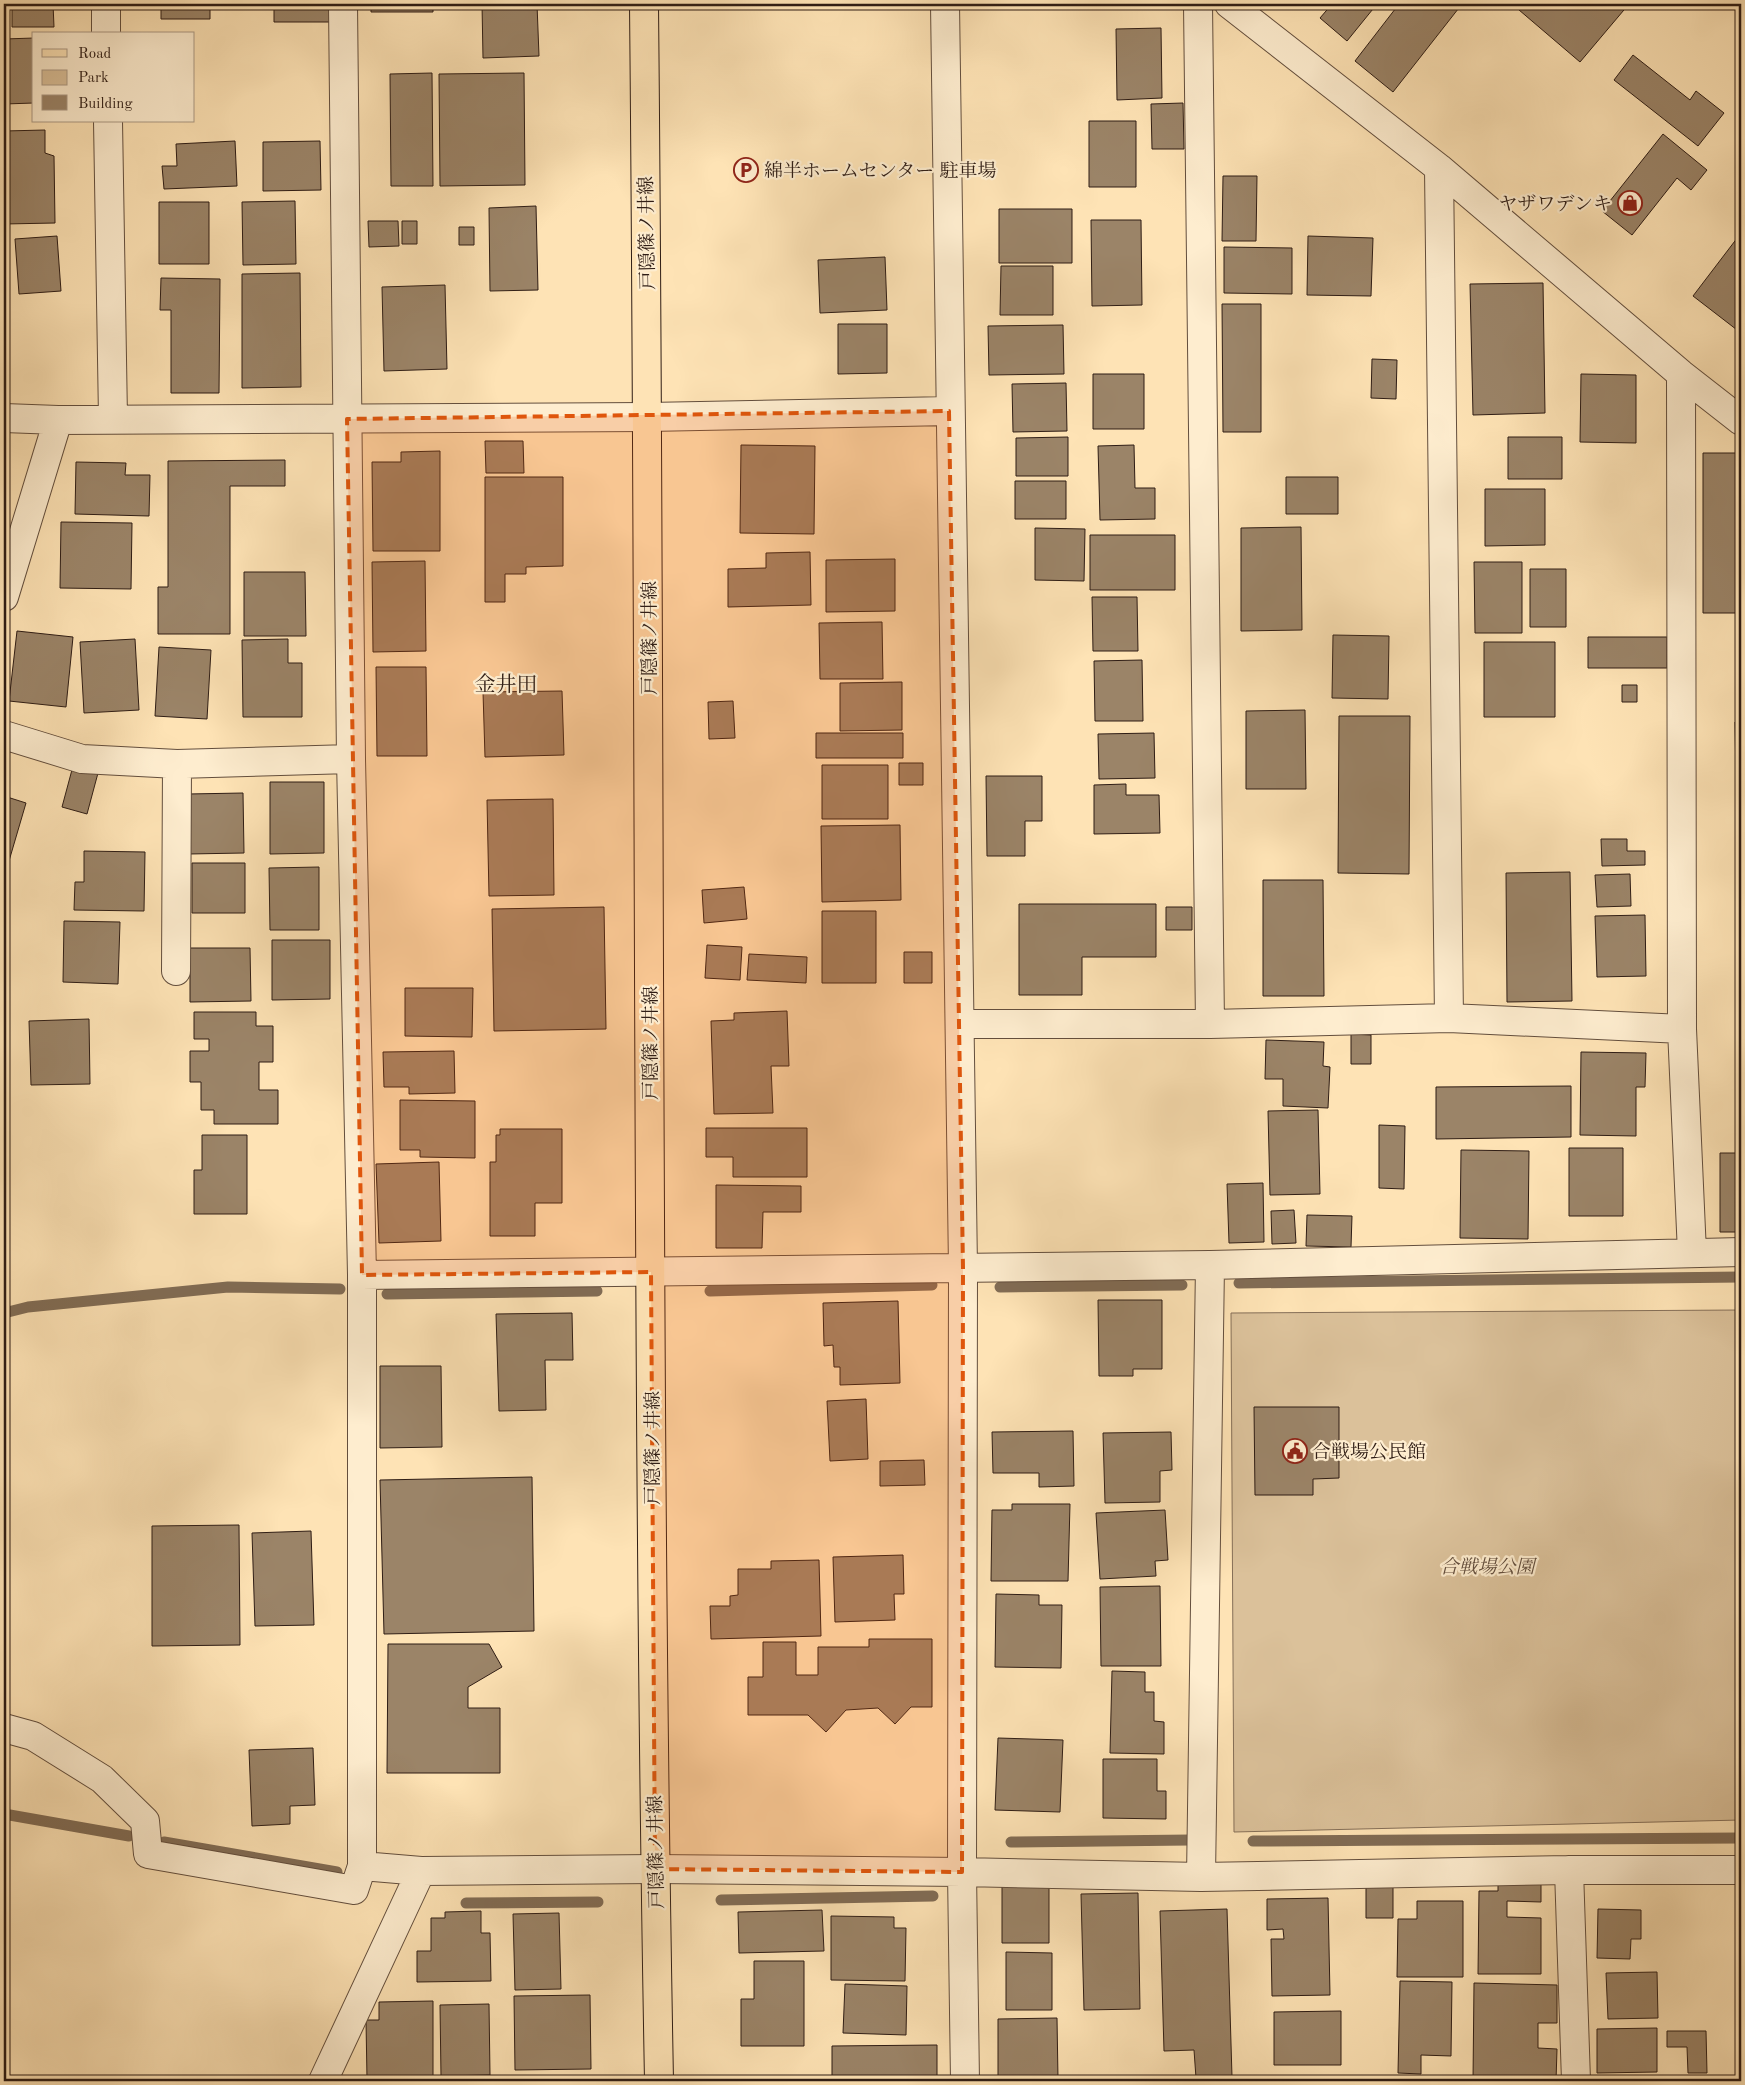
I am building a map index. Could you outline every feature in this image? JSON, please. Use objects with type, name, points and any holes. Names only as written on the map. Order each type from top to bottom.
[{"type":"main road","name":"戸隠篠ノ井線","points":[[644,4],[648,418],[655,1869],[659,2081]]},
{"type":"street","points":[[106,4],[106,32]]},
{"type":"street","points":[[4,1728],[33,1736],[102,1779],[144,1822],[148,1854],[354,1890],[362,1866],[362,1275],[351,759],[343,4]]},
{"type":"street","points":[[945,4],[963,1268],[962,1872],[965,2081]]},
{"type":"street","points":[[1198,4],[1210,1024]]},
{"type":"street","points":[[1228,4],[1439,168],[1681,374],[1741,421]]},
{"type":"street","points":[[108,122],[113,418]]},
{"type":"street","points":[[1439,168],[1449,1018]]},
{"type":"street","points":[[1681,374],[1682,1029],[1692,1253]]},
{"type":"street","points":[[4,418],[58,420],[113,418],[347,420],[648,418],[950,411]]},
{"type":"street","points":[[4,597],[58,420]]},
{"type":"street","points":[[4,735],[82,759],[177,764],[351,759]]},
{"type":"street","points":[[176,971],[177,764]]},
{"type":"street","points":[[960,1024],[1210,1024],[1449,1018],[1682,1029]]},
{"type":"street","points":[[362,1275],[1210,1265],[1741,1252]]},
{"type":"street","points":[[1201,1877],[1210,1265]]},
{"type":"street","points":[[362,1866],[421,1871],[655,1869],[1201,1877],[1569,1870],[1741,1870]]},
{"type":"street","points":[[1569,1870],[1576,2081]]},
{"type":"street","points":[[323,2081],[421,1871]]},
{"type":"highlighted area","points":[[949,411],[963,1268],[962,1872],[655,1869],[651,1272],[362,1275],[347,419]]},
{"type":"green space","name":"合戦場公園","points":[[1741,1310],[1741,1820],[1234,1832],[1231,1313]]},
{"type":"building","points":[[12,4],[53,4],[54,27],[12,27]]},
{"type":"building","points":[[161,4],[210,4],[210,19],[161,19]]},
{"type":"building","points":[[274,4],[329,4],[330,22],[274,22]]},
{"type":"building","points":[[371,4],[433,4],[433,12],[371,12]]},
{"type":"building","points":[[482,4],[537,4],[539,56],[483,58]]},
{"type":"building","points":[[1332,4],[1377,4],[1347,41],[1320,18]]},
{"type":"building","points":[[1399,4],[1462,4],[1393,92],[1355,61]]},
{"type":"building","points":[[1512,4],[1629,4],[1580,62]]},
{"type":"building","points":[[1161,28],[1162,98],[1117,100],[1116,29]]},
{"type":"building","points":[[32,38],[32,103],[4,104],[4,39]]},
{"type":"building","points":[[1633,55],[1690,100],[1696,91],[1724,113],[1698,146],[1614,80]]},
{"type":"building","points":[[432,73],[433,186],[391,186],[390,74]]},
{"type":"building","points":[[524,73],[525,185],[440,186],[439,74]]},
{"type":"building","points":[[1183,103],[1184,149],[1152,149],[1151,104]]},
{"type":"building","points":[[1089,121],[1136,121],[1136,187],[1089,187]]},
{"type":"building","points":[[45,130],[45,153],[54,156],[55,223],[4,224],[4,131]]},
{"type":"building","points":[[1663,134],[1707,170],[1691,190],[1677,178],[1632,235],[1602,211]]},
{"type":"building","points":[[235,141],[237,186],[164,189],[162,166],[177,166],[176,144]]},
{"type":"building","points":[[320,141],[321,190],[263,191],[263,142]]},
{"type":"building","points":[[1223,176],[1257,176],[1256,241],[1222,241]]},
{"type":"building","points":[[295,201],[296,264],[243,265],[242,202]]},
{"type":"building","points":[[159,202],[209,202],[209,264],[159,264]]},
{"type":"building","points":[[536,206],[538,290],[490,291],[489,208]]},
{"type":"building","points":[[999,209],[1072,209],[1072,263],[999,263]]},
{"type":"building","points":[[1091,220],[1141,220],[1142,305],[1092,306]]},
{"type":"building","points":[[368,221],[398,221],[399,246],[369,247]]},
{"type":"building","points":[[402,221],[417,221],[417,244],[402,244]]},
{"type":"building","points":[[459,227],[474,227],[474,245],[459,245]]},
{"type":"building","points":[[1741,233],[1741,333],[1693,296]]},
{"type":"building","points":[[57,236],[61,291],[19,294],[15,239]]},
{"type":"building","points":[[1308,236],[1373,238],[1371,296],[1307,295]]},
{"type":"building","points":[[1224,247],[1292,248],[1292,294],[1224,293]]},
{"type":"building","points":[[885,257],[887,310],[820,313],[818,260]]},
{"type":"building","points":[[1001,266],[1053,266],[1053,315],[1000,315]]},
{"type":"building","points":[[300,273],[301,387],[242,388],[242,274]]},
{"type":"building","points":[[161,278],[220,279],[219,393],[171,393],[171,310],[160,310]]},
{"type":"building","points":[[1543,283],[1545,413],[1473,415],[1470,284]]},
{"type":"building","points":[[445,285],[447,369],[384,371],[382,287]]},
{"type":"building","points":[[1222,304],[1261,304],[1261,432],[1223,432]]},
{"type":"building","points":[[838,324],[887,324],[887,373],[838,374]]},
{"type":"building","points":[[1063,325],[1064,374],[989,375],[988,326]]},
{"type":"building","points":[[1372,359],[1397,360],[1396,399],[1371,398]]},
{"type":"building","points":[[1093,374],[1144,374],[1144,429],[1093,429]]},
{"type":"building","points":[[1581,374],[1636,375],[1636,443],[1580,442]]},
{"type":"building","points":[[1066,383],[1067,431],[1013,432],[1012,384]]},
{"type":"building","points":[[1068,437],[1068,476],[1016,476],[1016,438]]},
{"type":"building","points":[[1508,437],[1562,437],[1562,479],[1508,479]]},
{"type":"building","points":[[485,441],[523,441],[524,473],[486,473]]},
{"type":"building","points":[[741,445],[815,446],[814,534],[740,533]]},
{"type":"building","points":[[1134,445],[1135,488],[1155,488],[1155,519],[1100,520],[1098,446]]},
{"type":"building","points":[[440,451],[440,551],[373,551],[372,462],[401,462],[401,452]]},
{"type":"building","points":[[1703,453],[1741,453],[1741,613],[1703,613]]},
{"type":"building","points":[[285,460],[285,486],[230,486],[230,634],[158,634],[158,587],[168,587],[168,461]]},
{"type":"building","points":[[76,462],[126,463],[125,475],[150,475],[149,516],[75,514]]},
{"type":"building","points":[[485,477],[563,477],[563,566],[526,567],[526,574],[505,574],[505,602],[485,602]]},
{"type":"building","points":[[1286,477],[1338,477],[1338,514],[1286,514]]},
{"type":"building","points":[[1015,481],[1066,481],[1066,519],[1015,519]]},
{"type":"building","points":[[1485,489],[1545,489],[1545,545],[1485,546]]},
{"type":"building","points":[[61,522],[132,523],[131,589],[60,588]]},
{"type":"building","points":[[1301,527],[1302,630],[1241,631],[1241,528]]},
{"type":"building","points":[[1035,528],[1085,529],[1084,581],[1035,580]]},
{"type":"building","points":[[1090,535],[1175,535],[1175,590],[1090,590]]},
{"type":"building","points":[[810,552],[811,605],[728,607],[728,569],[766,568],[766,553]]},
{"type":"building","points":[[895,559],[895,611],[826,612],[826,560]]},
{"type":"building","points":[[425,561],[426,651],[373,652],[372,562]]},
{"type":"building","points":[[1474,562],[1522,562],[1522,633],[1475,633]]},
{"type":"building","points":[[1530,569],[1566,569],[1566,627],[1530,627]]},
{"type":"building","points":[[244,572],[305,572],[306,636],[244,636]]},
{"type":"building","points":[[1092,597],[1137,597],[1138,651],[1093,651]]},
{"type":"building","points":[[1741,619],[1741,708],[1740,708]]},
{"type":"building","points":[[882,622],[883,679],[820,679],[819,623]]},
{"type":"building","points":[[17,631],[73,637],[66,707],[9,701]]},
{"type":"building","points":[[1333,635],[1389,636],[1388,699],[1332,698]]},
{"type":"building","points":[[1588,637],[1667,637],[1667,668],[1588,668]]},
{"type":"building","points":[[135,639],[139,710],[84,713],[80,642]]},
{"type":"building","points":[[288,639],[288,663],[302,663],[302,717],[243,717],[242,640]]},
{"type":"building","points":[[1484,642],[1555,642],[1555,717],[1484,717]]},
{"type":"building","points":[[159,647],[211,650],[207,719],[155,716]]},
{"type":"building","points":[[1142,660],[1143,721],[1095,721],[1094,661]]},
{"type":"building","points":[[376,667],[426,667],[427,756],[377,756]]},
{"type":"building","points":[[902,682],[902,730],[840,731],[840,683]]},
{"type":"building","points":[[1622,685],[1637,685],[1637,702],[1622,702]]},
{"type":"building","points":[[562,691],[564,755],[485,757],[483,692]]},
{"type":"building","points":[[733,701],[735,738],[709,739],[708,702]]},
{"type":"building","points":[[1305,710],[1306,789],[1246,789],[1246,711]]},
{"type":"building","points":[[1339,716],[1410,716],[1409,874],[1338,873]]},
{"type":"building","points":[[1735,722],[1741,722],[1741,780],[1736,780]]},
{"type":"building","points":[[816,733],[903,733],[903,758],[816,758]]},
{"type":"building","points":[[1154,733],[1155,778],[1099,779],[1098,734]]},
{"type":"building","points":[[899,763],[923,763],[923,785],[899,785]]},
{"type":"building","points":[[822,765],[888,765],[888,819],[822,819]]},
{"type":"building","points":[[73,766],[98,773],[87,814],[62,807]]},
{"type":"building","points":[[986,776],[1042,776],[1042,821],[1025,821],[1025,856],[987,856]]},
{"type":"building","points":[[270,782],[324,782],[324,853],[270,854]]},
{"type":"building","points":[[1126,784],[1126,795],[1159,795],[1160,833],[1094,834],[1094,785]]},
{"type":"building","points":[[243,793],[244,853],[189,854],[188,794]]},
{"type":"building","points":[[4,796],[26,803],[4,878]]},
{"type":"building","points":[[553,799],[554,895],[489,896],[487,800]]},
{"type":"building","points":[[900,825],[901,900],[822,902],[821,826]]},
{"type":"building","points":[[1601,839],[1627,839],[1627,851],[1645,851],[1645,865],[1602,866]]},
{"type":"building","points":[[84,851],[145,852],[144,911],[74,910],[75,882],[84,882]]},
{"type":"building","points":[[192,863],[245,863],[245,913],[192,913]]},
{"type":"building","points":[[319,867],[319,930],[270,930],[269,868]]},
{"type":"building","points":[[1570,872],[1572,1001],[1507,1002],[1506,873]]},
{"type":"building","points":[[1630,874],[1631,906],[1597,907],[1595,875]]},
{"type":"building","points":[[1263,880],[1323,880],[1324,996],[1263,996]]},
{"type":"building","points":[[744,887],[747,919],[704,923],[702,890]]},
{"type":"building","points":[[1019,904],[1156,904],[1156,957],[1082,957],[1082,995],[1019,995]]},
{"type":"building","points":[[604,907],[606,1029],[494,1031],[492,909]]},
{"type":"building","points":[[1166,907],[1192,907],[1192,930],[1166,930]]},
{"type":"building","points":[[822,911],[876,911],[876,983],[822,983]]},
{"type":"building","points":[[1645,915],[1646,976],[1597,977],[1595,916]]},
{"type":"building","points":[[64,921],[120,922],[118,984],[63,982]]},
{"type":"building","points":[[272,940],[330,940],[330,999],[272,1000]]},
{"type":"building","points":[[707,945],[742,947],[740,980],[705,978]]},
{"type":"building","points":[[190,948],[250,948],[251,1001],[190,1002]]},
{"type":"building","points":[[904,952],[932,952],[932,983],[904,983]]},
{"type":"building","points":[[749,954],[807,957],[806,983],[747,980]]},
{"type":"building","points":[[405,988],[473,988],[472,1037],[405,1036]]},
{"type":"building","points":[[787,1011],[789,1066],[771,1066],[773,1113],[714,1114],[711,1021],[734,1020],[734,1013]]},
{"type":"building","points":[[194,1012],[256,1012],[256,1026],[273,1026],[273,1062],[259,1062],[259,1090],[278,1090],[278,1124],[214,1124],[214,1110],[201,1110],[201,1082],[190,1082],[190,1051],[209,1051],[209,1039],[194,1039]]},
{"type":"building","points":[[89,1019],[90,1084],[31,1085],[29,1021]]},
{"type":"building","points":[[1351,1034],[1371,1035],[1371,1064],[1351,1064]]},
{"type":"building","points":[[1266,1040],[1324,1042],[1323,1066],[1330,1067],[1328,1108],[1283,1106],[1283,1079],[1265,1079]]},
{"type":"building","points":[[454,1051],[455,1093],[409,1094],[409,1087],[384,1087],[383,1052]]},
{"type":"building","points":[[1581,1052],[1646,1053],[1645,1087],[1636,1087],[1636,1136],[1580,1135]]},
{"type":"building","points":[[1571,1086],[1571,1137],[1436,1139],[1436,1087]]},
{"type":"building","points":[[400,1100],[475,1101],[475,1158],[420,1157],[420,1150],[400,1150]]},
{"type":"building","points":[[1318,1110],[1320,1194],[1270,1195],[1268,1111]]},
{"type":"building","points":[[1379,1125],[1405,1126],[1404,1189],[1379,1188]]},
{"type":"building","points":[[706,1128],[807,1128],[807,1177],[733,1177],[733,1157],[706,1157]]},
{"type":"building","points":[[500,1129],[562,1129],[562,1203],[535,1203],[535,1236],[490,1236],[490,1162],[496,1162],[496,1135],[500,1135]]},
{"type":"building","points":[[202,1135],[247,1135],[247,1214],[194,1214],[194,1170],[202,1170]]},
{"type":"building","points":[[1569,1148],[1623,1148],[1623,1216],[1569,1216]]},
{"type":"building","points":[[1461,1150],[1529,1151],[1528,1239],[1460,1238]]},
{"type":"building","points":[[1720,1153],[1741,1153],[1741,1232],[1720,1232]]},
{"type":"building","points":[[439,1162],[441,1241],[379,1243],[376,1164]]},
{"type":"building","points":[[1263,1183],[1264,1242],[1229,1243],[1227,1184]]},
{"type":"building","points":[[716,1185],[801,1186],[801,1212],[763,1212],[762,1248],[716,1248]]},
{"type":"building","points":[[1294,1210],[1296,1243],[1272,1244],[1271,1211]]},
{"type":"building","points":[[1307,1215],[1352,1216],[1351,1247],[1306,1246]]},
{"type":"building","points":[[1098,1300],[1162,1300],[1162,1369],[1133,1369],[1133,1376],[1099,1376]]},
{"type":"building","points":[[898,1301],[900,1383],[840,1385],[840,1367],[834,1367],[833,1345],[824,1346],[823,1303]]},
{"type":"building","points":[[572,1313],[573,1360],[545,1360],[546,1410],[499,1411],[496,1314]]},
{"type":"building","points":[[380,1366],[441,1366],[442,1447],[380,1448]]},
{"type":"building","points":[[866,1399],[868,1459],[830,1461],[827,1401]]},
{"type":"building","points":[[1254,1407],[1339,1407],[1339,1478],[1313,1479],[1313,1495],[1255,1495]]},
{"type":"building","points":[[1073,1431],[1074,1486],[1039,1487],[1039,1473],[993,1473],[992,1432]]},
{"type":"building","points":[[1171,1432],[1172,1470],[1160,1471],[1160,1502],[1105,1503],[1103,1433]]},
{"type":"building","points":[[924,1460],[925,1485],[880,1486],[880,1461]]},
{"type":"building","points":[[532,1477],[534,1631],[384,1634],[380,1480]]},
{"type":"building","points":[[1012,1504],[1070,1504],[1068,1581],[991,1581],[992,1510],[1012,1510]]},
{"type":"building","points":[[1165,1510],[1168,1560],[1155,1561],[1156,1576],[1100,1579],[1096,1513]]},
{"type":"building","points":[[239,1525],[240,1645],[152,1646],[152,1526]]},
{"type":"building","points":[[311,1531],[314,1625],[255,1626],[252,1533]]},
{"type":"building","points":[[903,1555],[904,1594],[894,1594],[895,1620],[835,1622],[833,1557]]},
{"type":"building","points":[[819,1560],[821,1636],[711,1639],[710,1606],[730,1606],[730,1596],[738,1595],[738,1569],[771,1569],[771,1561]]},
{"type":"building","points":[[1160,1586],[1161,1666],[1101,1666],[1100,1587]]},
{"type":"building","points":[[996,1594],[1039,1595],[1039,1605],[1062,1605],[1061,1668],[995,1667]]},
{"type":"building","points":[[869,1639],[932,1639],[932,1707],[911,1707],[895,1724],[878,1708],[846,1710],[826,1732],[808,1715],[748,1715],[748,1677],[763,1677],[763,1642],[796,1642],[796,1675],[818,1675],[818,1647],[869,1647]]},
{"type":"building","points":[[388,1644],[489,1644],[502,1667],[468,1687],[468,1708],[500,1708],[500,1773],[387,1773]]},
{"type":"building","points":[[1112,1671],[1145,1672],[1145,1692],[1154,1692],[1154,1721],[1164,1722],[1164,1754],[1110,1753]]},
{"type":"building","points":[[998,1738],[1063,1740],[1060,1812],[995,1810]]},
{"type":"building","points":[[313,1748],[315,1805],[290,1806],[290,1824],[252,1826],[249,1750]]},
{"type":"building","points":[[1103,1759],[1157,1759],[1157,1791],[1166,1791],[1166,1819],[1103,1818]]},
{"type":"building","points":[[1498,1878],[1541,1878],[1541,1902],[1507,1901],[1507,1917],[1541,1918],[1541,1974],[1478,1974],[1479,1891],[1498,1891]]},
{"type":"building","points":[[1393,1882],[1393,1918],[1366,1918],[1366,1883]]},
{"type":"building","points":[[1002,1885],[1049,1885],[1049,1943],[1002,1943]]},
{"type":"building","points":[[1138,1893],[1140,2009],[1084,2010],[1081,1894]]},
{"type":"building","points":[[1328,1898],[1330,1995],[1272,1996],[1271,1939],[1284,1939],[1283,1929],[1267,1930],[1267,1899]]},
{"type":"building","points":[[1417,1901],[1463,1901],[1463,1977],[1397,1977],[1398,1919],[1417,1919]]},
{"type":"building","points":[[1227,1909],[1232,2077],[1196,2078],[1194,2050],[1164,2051],[1160,1911]]},
{"type":"building","points":[[1598,1909],[1641,1910],[1641,1939],[1631,1939],[1630,1959],[1597,1958]]},
{"type":"building","points":[[822,1910],[824,1951],[739,1953],[738,1912]]},
{"type":"building","points":[[481,1911],[481,1933],[490,1933],[491,1981],[417,1982],[417,1951],[431,1951],[431,1918],[445,1918],[445,1912]]},
{"type":"building","points":[[559,1913],[561,1989],[515,1990],[513,1914]]},
{"type":"building","points":[[831,1916],[894,1917],[894,1928],[906,1928],[905,1981],[831,1980]]},
{"type":"building","points":[[1006,1952],[1052,1953],[1052,2010],[1006,2010]]},
{"type":"building","points":[[754,1961],[804,1961],[804,2046],[741,2046],[741,1999],[754,1999]]},
{"type":"building","points":[[1657,1972],[1658,2018],[1608,2019],[1606,1973]]},
{"type":"building","points":[[1400,1981],[1452,1982],[1451,2056],[1421,2055],[1421,2074],[1398,2073]]},
{"type":"building","points":[[1474,1983],[1557,1985],[1557,2023],[1538,2023],[1538,2048],[1557,2049],[1556,2081],[1473,2081]]},
{"type":"building","points":[[845,1984],[907,1986],[906,2035],[843,2033]]},
{"type":"building","points":[[590,1995],[591,2069],[515,2070],[514,1996]]},
{"type":"building","points":[[433,2001],[433,2079],[367,2079],[366,2020],[379,2020],[379,2002]]},
{"type":"building","points":[[489,2004],[490,2075],[441,2076],[440,2005]]},
{"type":"building","points":[[1341,2011],[1341,2065],[1274,2065],[1274,2012]]},
{"type":"building","points":[[1057,2018],[1058,2079],[998,2080],[998,2019]]},
{"type":"building","points":[[1657,2028],[1657,2072],[1597,2073],[1597,2029]]},
{"type":"building","points":[[1667,2031],[1706,2031],[1707,2073],[1688,2073],[1687,2047],[1667,2047]]},
{"type":"building","points":[[937,2045],[937,2081],[832,2081],[832,2046]]},
{"type":"waterway","points":[[1239,1283],[1741,1277]]},
{"type":"waterway","points":[[710,1291],[932,1285]]},
{"type":"waterway","points":[[1000,1287],[1182,1285]]},
{"type":"waterway","points":[[4,1313],[28,1307],[228,1287],[340,1289]]},
{"type":"waterway","points":[[387,1294],[597,1291]]},
{"type":"waterway","points":[[4,1814],[129,1836]]},
{"type":"waterway","points":[[1253,1841],[1741,1838]]},
{"type":"waterway","points":[[1011,1842],[1190,1840]]},
{"type":"waterway","points":[[164,1842],[337,1872]]},
{"type":"waterway","points":[[721,1900],[933,1896]]},
{"type":"waterway","points":[[466,1903],[598,1902]]},
{"type":"place","name":"綿半ホームセンター 駐車場","points":[[746,170]]},
{"type":"place","name":"ヤザワデンキ","points":[[1630,203]]},
{"type":"place","name":"合戦場公民館","points":[[1295,1451]]},
{"type":"district","name":"金井田","points":[[506,684]]}]
